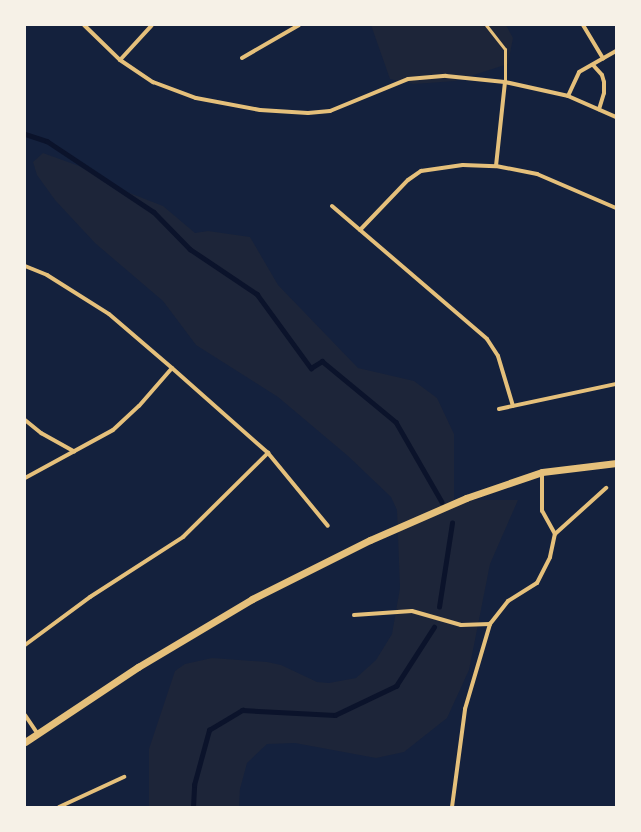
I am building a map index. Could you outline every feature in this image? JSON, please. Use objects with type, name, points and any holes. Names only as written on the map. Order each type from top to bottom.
[{"type":"street","points":[[84,25],[120,60],[153,82],[196,98],[260,110],[308,114],[330,111],[408,79],[446,76],[505,82],[568,96],[616,117]]},
{"type":"street","points":[[120,60],[152,25]]},
{"type":"street","points":[[242,58],[299,25]]},
{"type":"street","points":[[583,25],[603,58]]},
{"type":"street","points":[[568,96],[579,72],[616,51]]},
{"type":"street","points":[[593,65],[602,74],[604,82],[604,93],[599,109]]},
{"type":"street","points":[[496,166],[505,82]]},
{"type":"street","points":[[360,230],[408,180],[421,171],[463,165],[496,166],[537,174],[616,208]]},
{"type":"street","points":[[332,206],[487,339],[498,356],[513,406]]},
{"type":"street","points":[[25,266],[47,275],[109,314],[172,368],[268,453],[328,526]]},
{"type":"street","points":[[25,478],[74,451],[89,446],[113,430],[140,406],[172,368]]},
{"type":"street","points":[[499,409],[616,384]]},
{"type":"street","points":[[25,420],[41,433],[74,451]]},
{"type":"street","points":[[25,645],[90,597],[183,537],[268,453]]},
{"type":"street","points":[[25,742],[138,667],[252,599],[370,540],[466,498],[542,472],[616,463]]},
{"type":"street","points":[[542,472],[542,511],[555,534]]},
{"type":"street","points":[[452,807],[465,709],[490,624],[508,601],[537,583],[550,557],[555,534],[606,488]]},
{"type":"street","points":[[354,615],[412,611],[461,625],[490,624]]},
{"type":"street","points":[[25,715],[38,734]]},
{"type":"street","points":[[59,807],[67,805],[124,777]]},
{"type":"lane","points":[[486,25],[504,49],[505,82]]},
{"type":"shaded area","points":[[371,25],[506,25],[513,38],[508,64],[455,81],[414,84],[390,79]]},
{"type":"shaded area","points":[[43,153],[79,166],[127,192],[163,206],[195,233],[208,231],[250,237],[278,285],[358,368],[414,381],[437,398],[454,434],[454,500],[518,500],[490,564],[469,670],[447,718],[404,752],[376,758],[295,743],[267,744],[247,763],[240,789],[239,807],[149,807],[149,749],[175,671],[185,664],[212,658],[267,662],[281,665],[317,682],[329,683],[356,678],[376,660],[392,634],[400,588],[397,510],[391,497],[348,456],[278,397],[196,345],[163,301],[95,243],[55,200],[37,175],[33,162]]},
{"type":"waterway","points":[[25,134],[47,141],[154,212],[190,249],[257,294],[311,368],[322,361],[396,422],[442,502]]},
{"type":"waterway","points":[[439,607],[452,523]]},
{"type":"waterway","points":[[193,807],[194,785],[209,730],[242,710],[335,715],[396,686],[434,627]]}]
